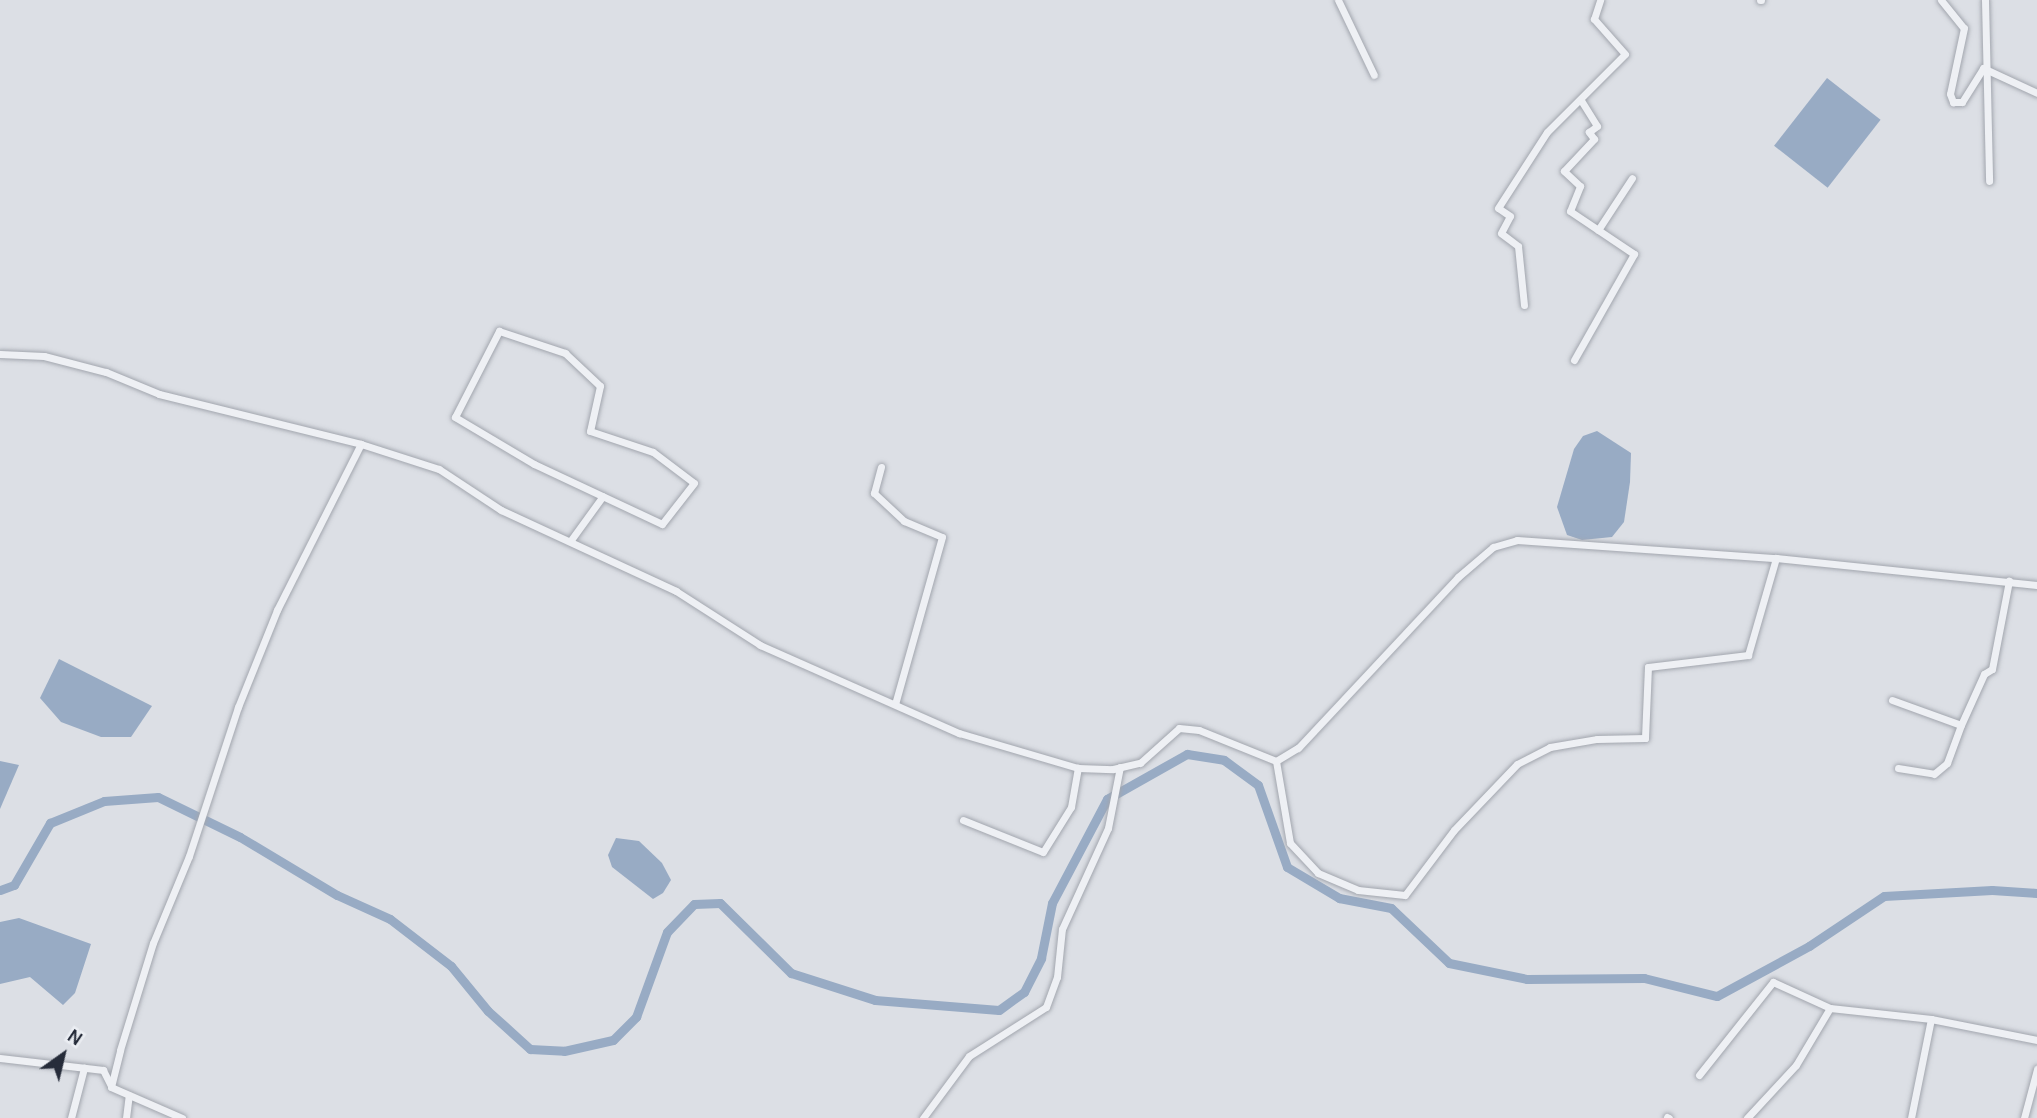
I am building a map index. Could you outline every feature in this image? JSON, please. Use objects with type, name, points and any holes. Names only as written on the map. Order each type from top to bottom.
[{"type":"street","points":[[1338,0],[1374,75]]},
{"type":"street","points":[[1524,305],[1518,246],[1501,233],[1510,216],[1498,208],[1547,132],[1625,54],[1594,19],[1600,0]]},
{"type":"street","points":[[1941,0],[1964,28],[1950,94],[1953,102],[1962,102],[1983,68],[2037,93]]},
{"type":"street","points":[[1985,0],[1989,180]]},
{"type":"street","points":[[1574,360],[1634,254],[1570,211],[1580,186],[1564,171],[1594,139],[1590,132],[1597,125],[1581,100]]},
{"type":"street","points":[[1598,230],[1632,178]]},
{"type":"street","points":[[499,331],[565,353],[600,386],[590,431],[653,452],[694,483],[662,524],[603,496],[534,464],[455,417],[499,331]]},
{"type":"street","points":[[0,354],[68,362],[159,394],[361,443],[439,469],[501,510],[676,591],[760,645],[959,733],[1078,768],[1119,770],[1140,763],[1179,729],[1199,730],[1276,761]]},
{"type":"street","points":[[111,1087],[153,943],[192,846],[211,785],[277,610],[361,443]]},
{"type":"street","points":[[881,467],[874,494],[904,521],[942,537],[895,704]]},
{"type":"street","points":[[571,541],[603,496]]},
{"type":"street","points":[[1276,761],[1298,748],[1458,577],[1493,547],[1517,540],[1776,558],[2037,584]]},
{"type":"street","points":[[1276,761],[1290,843],[1318,873],[1358,890],[1405,895],[1454,830],[1517,764],[1550,747],[1597,739],[1645,738],[1648,667],[1748,655],[1776,558]]},
{"type":"street","points":[[1898,768],[1934,774],[1947,763],[1984,674],[1992,669],[2009,581]]},
{"type":"street","points":[[1892,700],[1961,725]]},
{"type":"street","points":[[963,820],[1043,852],[1071,807],[1078,768]]},
{"type":"street","points":[[923,1118],[969,1056],[1046,1007],[1057,977],[1062,929],[1110,817],[1119,770]]},
{"type":"street","points":[[1699,1075],[1773,982],[1830,1008],[1931,1018],[2037,1040]]},
{"type":"street","points":[[1747,1118],[1796,1065],[1830,1008]]},
{"type":"street","points":[[1912,1118],[1931,1018]]},
{"type":"street","points":[[0,1058],[103,1070],[111,1087],[182,1118]]},
{"type":"street","points":[[71,1118],[83,1068]]},
{"type":"street","points":[[2024,1118],[2037,1069]]},
{"type":"street","points":[[126,1118],[129,1095]]},
{"type":"water","points":[[1827,78],[1881,120],[1828,188],[1774,146]]},
{"type":"water","points":[[1597,431],[1631,453],[1630,482],[1624,522],[1612,537],[1582,540],[1567,535],[1557,507],[1574,449],[1583,436]]},
{"type":"water","points":[[59,659],[152,706],[131,737],[101,737],[61,722],[40,698]]},
{"type":"water","points":[[0,761],[19,765],[0,809]]},
{"type":"water","points":[[616,838],[639,841],[662,863],[671,880],[663,893],[653,899],[612,867],[608,855]]},
{"type":"water","points":[[19,918],[91,944],[75,993],[63,1005],[30,977],[0,984],[0,922]]},
{"type":"waterway","points":[[0,890],[14,885],[50,823],[104,801],[158,797],[240,837],[337,895],[390,919],[451,966],[488,1011],[530,1049],[564,1051],[613,1040],[636,1017],[667,932],[694,904],[720,903],[791,973],[875,1000],[999,1010],[1024,992],[1041,958],[1052,903],[1107,799],[1187,754],[1224,760],[1258,785],[1287,867],[1339,898],[1391,908],[1449,963],[1527,979],[1644,978],[1717,996],[1809,946],[1884,896],[1992,890],[2037,893]]}]
